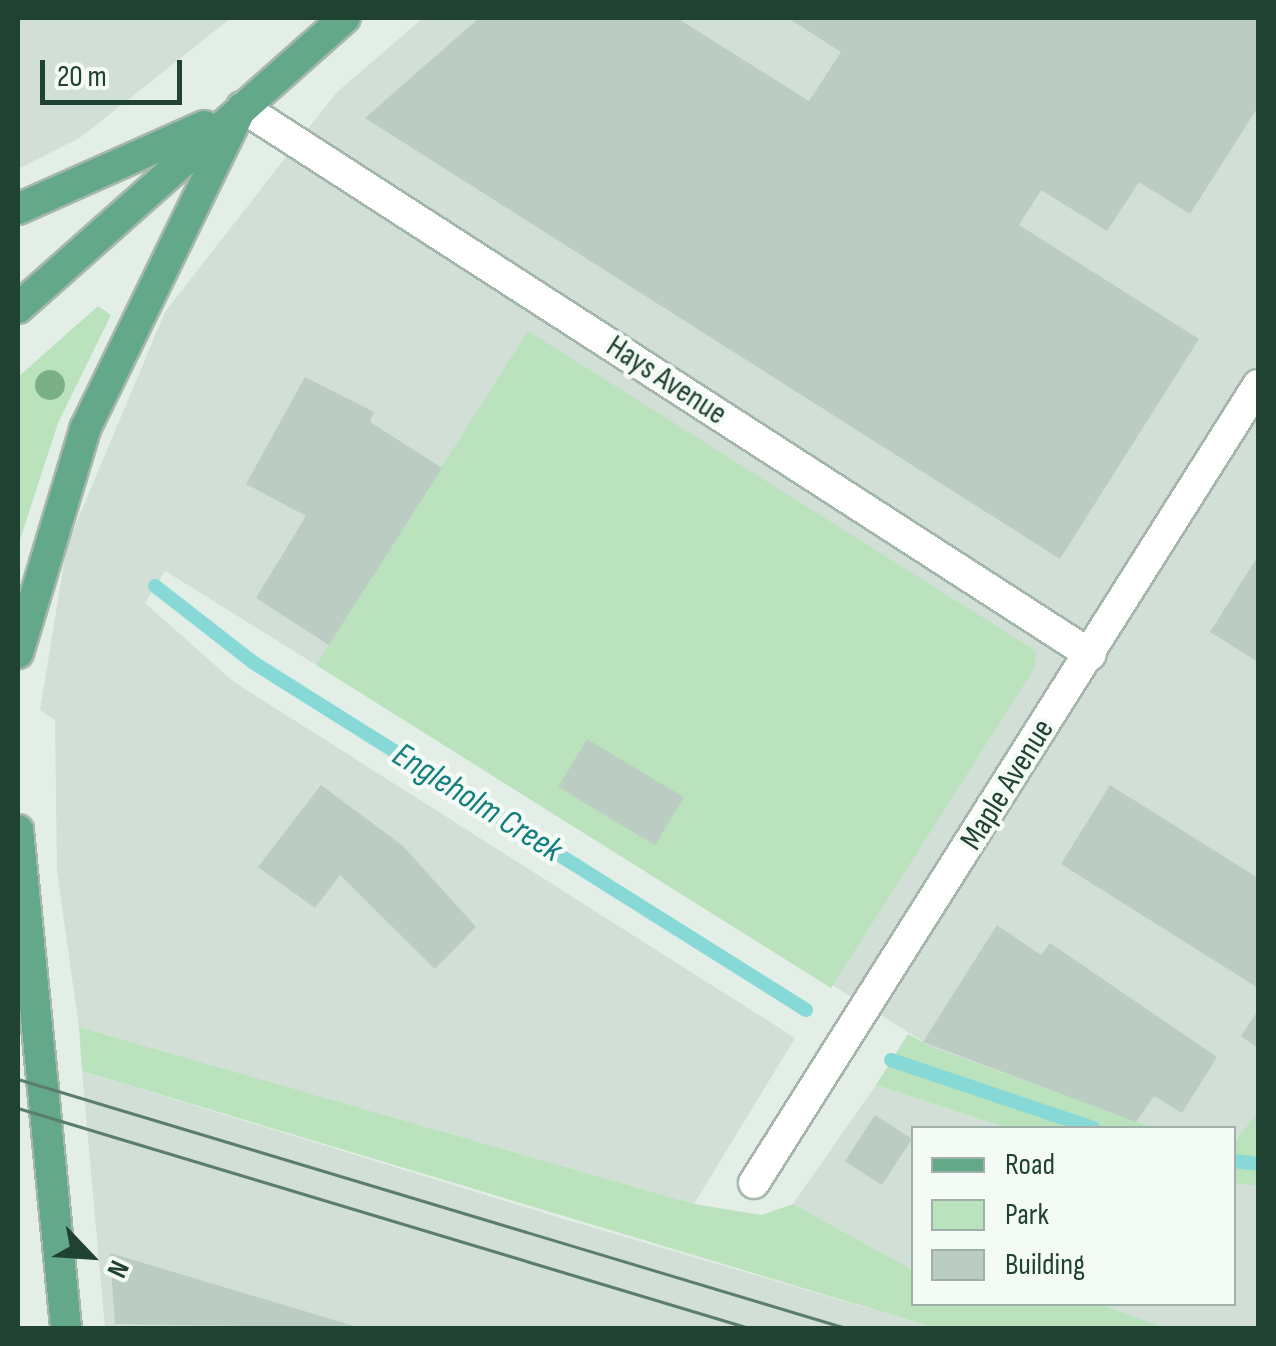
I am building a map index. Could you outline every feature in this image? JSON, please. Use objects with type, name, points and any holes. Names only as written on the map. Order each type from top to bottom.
[{"type":"main road","points":[[18,308],[345,18]]},
{"type":"main road","points":[[18,209],[242,107]]},
{"type":"main road","points":[[18,654],[85,429],[242,107]]},
{"type":"main road","points":[[18,830],[66,1328]]},
{"type":"street","name":"Hays Avenue","points":[[242,107],[1091,655]]},
{"type":"street","name":"Maple Avenue","points":[[754,1183],[1258,386]]},
{"type":"shaded area","points":[[18,18],[231,18],[81,137],[18,169]]},
{"type":"shaded area","points":[[423,18],[1258,18],[1258,1112],[1238,1143],[1236,1126],[1149,1126],[932,1047],[165,571],[145,603],[234,682],[795,1038],[694,1204],[79,1027],[57,871],[55,720],[40,710],[67,545],[165,312],[336,93]]},
{"type":"shaded area","points":[[82,1071],[564,1219],[936,1328],[105,1328]]},
{"type":"shaded area","points":[[876,1085],[1002,1126],[911,1126],[911,1269],[793,1204]]},
{"type":"shaded area","points":[[1236,1183],[1258,1186],[1258,1328],[1166,1328],[1105,1306],[1236,1306]]},
{"type":"green space","points":[[98,306],[111,315],[58,423],[18,546],[18,377]]},
{"type":"green space","points":[[528,331],[1036,651],[1035,667],[831,988],[316,665]]},
{"type":"green space","points":[[79,1027],[694,1204],[762,1215],[793,1204],[911,1269],[911,1306],[1105,1306],[1166,1328],[936,1328],[82,1071]]},
{"type":"green space","points":[[908,1034],[932,1047],[1149,1126],[1002,1126],[876,1085]]},
{"type":"green space","points":[[1258,1112],[1258,1186],[1236,1183],[1236,1140]]},
{"type":"building","points":[[479,18],[677,18],[809,101],[841,52],[788,18],[1258,18],[1258,107],[1190,214],[1139,182],[1107,231],[1041,190],[1019,225],[1199,339],[1060,559],[365,118]]},
{"type":"building","points":[[305,377],[374,412],[370,422],[442,468],[329,645],[256,598],[306,516],[246,484]]},
{"type":"building","points":[[1258,556],[1258,662],[1210,632]]},
{"type":"building","points":[[587,739],[684,797],[655,845],[558,787]]},
{"type":"building","points":[[321,785],[403,846],[476,927],[435,969],[340,875],[315,908],[258,867]]},
{"type":"building","points":[[1110,785],[1258,878],[1258,988],[1061,864]]},
{"type":"building","points":[[997,925],[1041,955],[1050,943],[1217,1057],[1182,1113],[1154,1096],[1136,1122],[923,1042]]},
{"type":"building","points":[[1258,1010],[1258,1048],[1241,1036]]},
{"type":"building","points":[[875,1115],[911,1138],[882,1185],[845,1161]]},
{"type":"building","points":[[110,1253],[361,1328],[115,1324]]},
{"type":"waterway","name":"Engleholm Creek","points":[[155,586],[254,663],[806,1010]]},
{"type":"waterway","name":"Engleholm Creek","points":[[891,1060],[1087,1126]]},
{"type":"waterway","name":"Engleholm Creek","points":[[1236,1161],[1258,1164]]},
{"type":"tram line","points":[[18,1079],[846,1328]]},
{"type":"tram line","points":[[18,1108],[749,1328]]}]
